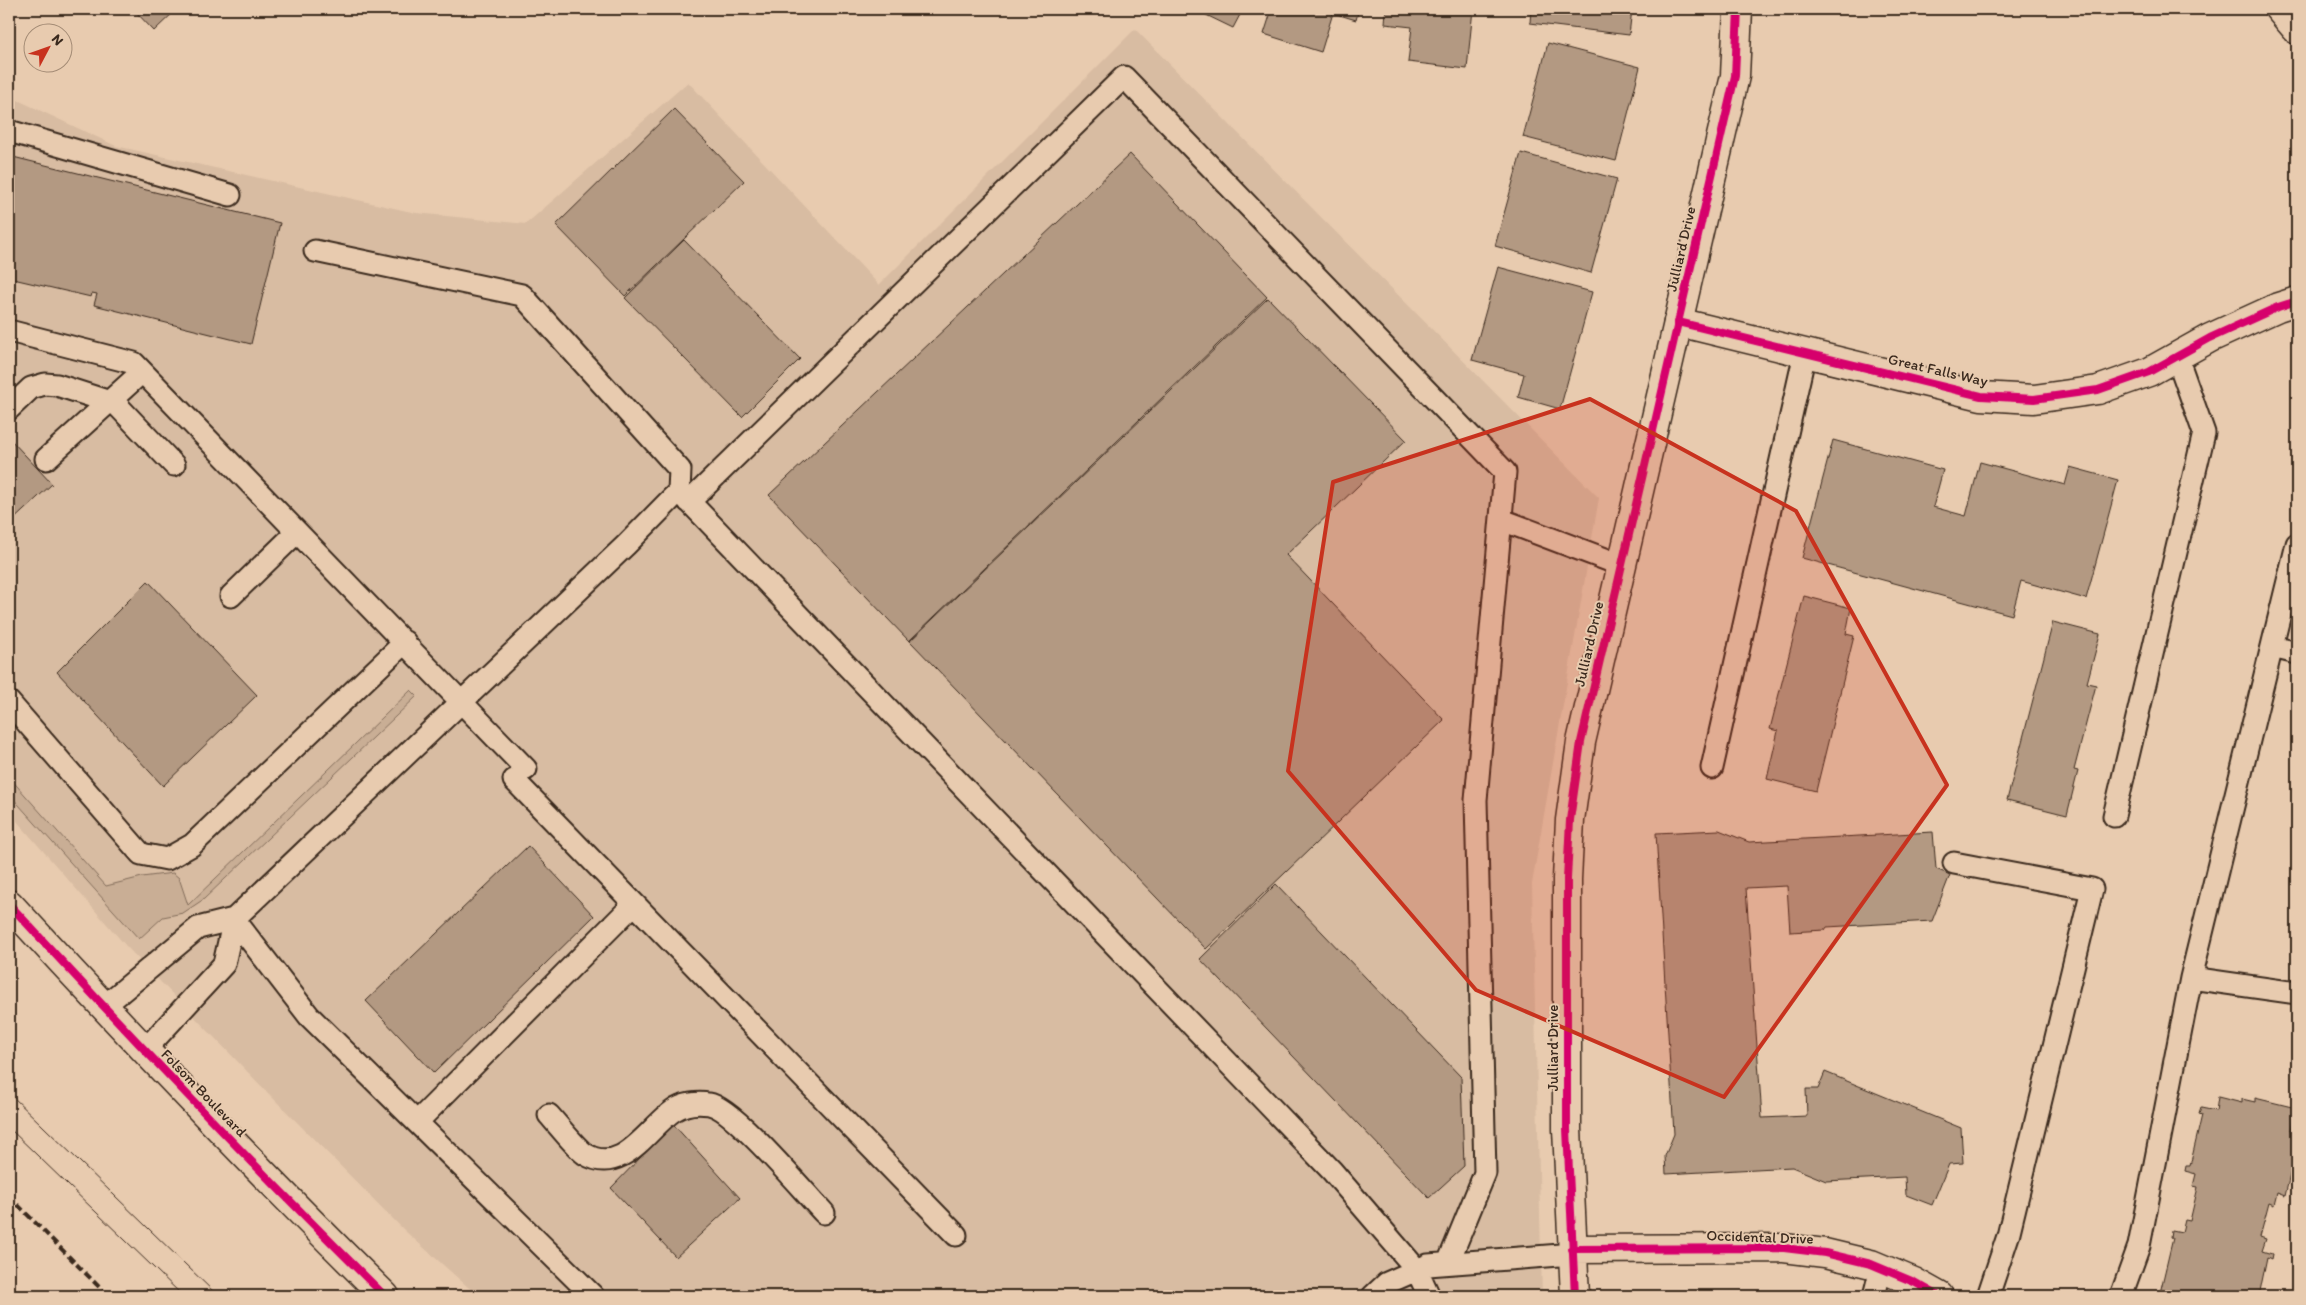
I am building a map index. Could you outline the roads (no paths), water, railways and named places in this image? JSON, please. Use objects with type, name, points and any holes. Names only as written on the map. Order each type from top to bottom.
[{"type":"street","name":"Julliard Drive","points":[[1575,1296],[1567,1129],[1567,879],[1570,820],[1581,742],[1735,76],[1738,9]]},
{"type":"street","points":[[2279,9],[2297,30]]},
{"type":"street","name":"Great Falls Way","points":[[1678,322],[1981,396],[2034,399],[2098,390],[2149,372],[2210,338],[2278,307],[2297,301]]},
{"type":"street","name":"Folsom Boulevard","points":[[9,904],[144,1051],[263,1175],[385,1296]]},
{"type":"street","name":"Occidental Drive","points":[[1572,1252],[1784,1248],[1825,1253],[1881,1268],[1914,1282],[1939,1296]]},
{"type":"lane","points":[[103,1007],[198,928],[234,920],[626,545],[684,496],[1124,77],[1505,472],[1502,520],[1491,612],[1476,800],[1485,1174],[1448,1263]]},
{"type":"lane","points":[[9,131],[230,196]]},
{"type":"lane","points":[[315,251],[522,295],[680,470],[684,496],[1314,1153],[1417,1270],[1428,1296]]},
{"type":"lane","points":[[9,331],[134,363],[461,702],[520,775],[634,904],[956,1235]]},
{"type":"lane","points":[[1712,768],[1805,353]]},
{"type":"lane","points":[[2114,816],[2204,433],[2176,357]]},
{"type":"lane","points":[[46,459],[142,372]]},
{"type":"lane","points":[[9,408],[32,388],[45,384],[57,385],[116,404],[174,465]]},
{"type":"lane","points":[[1502,520],[1621,565]]},
{"type":"lane","points":[[231,596],[296,533]]},
{"type":"lane","points":[[2121,1296],[2139,1246],[2192,978],[2297,544]]},
{"type":"lane","points":[[9,702],[142,854],[167,859],[192,845],[405,642]]},
{"type":"lane","points":[[2272,646],[2297,653]]},
{"type":"lane","points":[[1954,863],[2092,889],[2008,1236],[1988,1296]]},
{"type":"lane","points":[[417,1122],[634,904]]},
{"type":"lane","points":[[144,1051],[224,964],[234,920]]},
{"type":"lane","points":[[234,920],[309,1016],[594,1296]]},
{"type":"lane","points":[[2192,978],[2297,993]]},
{"type":"lane","points":[[549,1116],[586,1154],[603,1159],[625,1156],[673,1110],[688,1104],[711,1104],[738,1121],[824,1213]]},
{"type":"lane","points":[[1373,1296],[1388,1283],[1428,1265],[1572,1252]]},
{"type":"lane","points":[[1874,1296],[1881,1268]]},
{"type":"tram line","points":[[9,1093],[218,1296]]},
{"type":"tram line","points":[[9,1128],[183,1296]]},
{"type":"railway","points":[[9,1196],[108,1296]]}]
